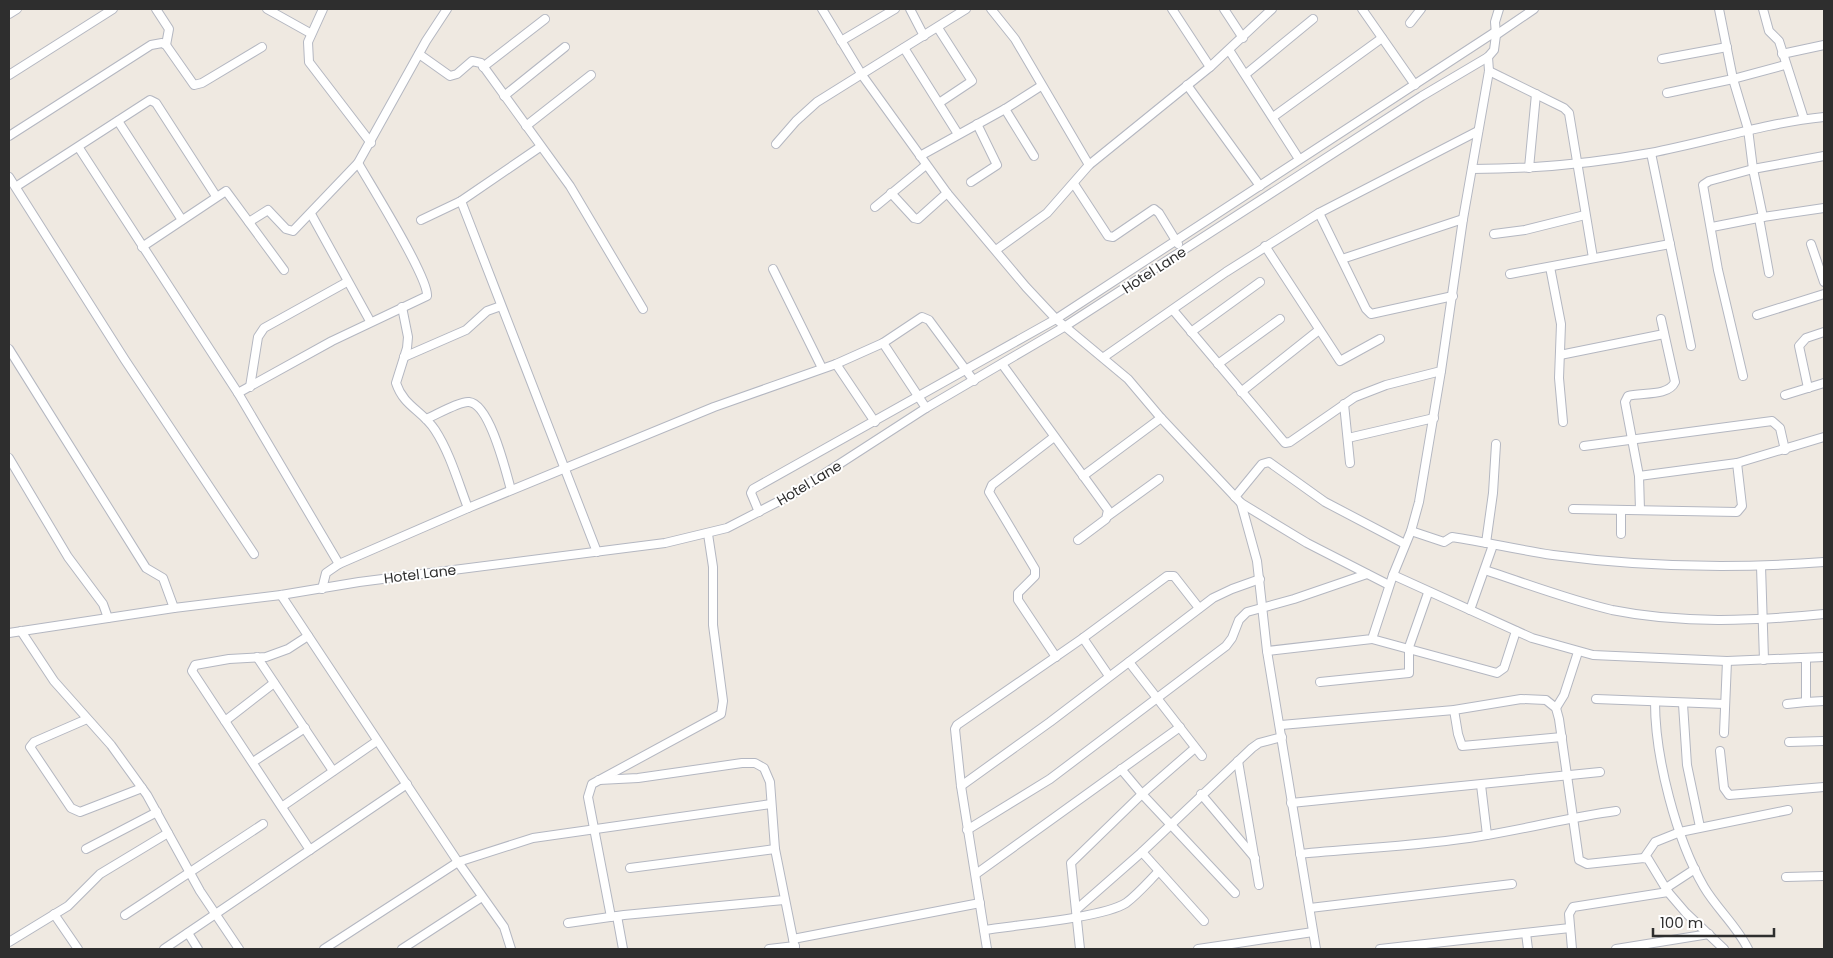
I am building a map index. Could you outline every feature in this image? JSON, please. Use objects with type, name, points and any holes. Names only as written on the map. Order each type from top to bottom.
[{"type":"street","points":[[9,14],[17,9]]},
{"type":"street","points":[[9,75],[113,9]]},
{"type":"street","points":[[156,9],[169,29],[166,45]]},
{"type":"street","points":[[267,9],[310,33]]},
{"type":"street","points":[[323,9],[310,33],[307,53],[309,62],[371,143]]},
{"type":"street","points":[[249,222],[268,210],[290,232],[311,214],[358,164],[419,54],[447,9]]},
{"type":"street","points":[[822,9],[862,74],[947,193],[1060,323],[1104,357],[1128,379],[1161,418],[1241,504],[1265,520],[1389,584]]},
{"type":"street","points":[[840,41],[895,9]]},
{"type":"street","points":[[910,9],[924,36]]},
{"type":"street","points":[[776,144],[817,102],[966,9]]},
{"type":"street","points":[[991,9],[1015,39],[1041,86],[1089,164]]},
{"type":"street","points":[[1172,9],[1210,67]]},
{"type":"street","points":[[1224,9],[1243,38]]},
{"type":"street","points":[[996,250],[1048,213],[1089,164],[1210,67],[1272,9]]},
{"type":"street","points":[[1362,9],[1415,85]]},
{"type":"street","points":[[1410,23],[1421,9]]},
{"type":"street","points":[[1372,639],[1389,584],[1411,532],[1434,418],[1463,219],[1488,71],[1488,57],[1493,53],[1495,22],[1499,9]]},
{"type":"street","points":[[756,505],[751,493],[753,489],[875,422],[922,403],[1060,323],[1180,246],[1299,159],[1415,85],[1495,38],[1534,9]]},
{"type":"street","points":[[1719,9],[1733,79],[1748,130],[1770,273]]},
{"type":"street","points":[[1763,9],[1768,28],[1779,41],[1785,65],[1804,119]]},
{"type":"street","points":[[483,67],[545,19]]},
{"type":"street","points":[[1246,74],[1313,19]]},
{"type":"street","points":[[938,28],[972,78],[971,83],[939,103]]},
{"type":"street","points":[[1273,117],[1382,38]]},
{"type":"street","points":[[9,136],[151,45],[162,43],[166,45],[194,85],[202,83],[262,47]]},
{"type":"street","points":[[1782,54],[1824,45]]},
{"type":"street","points":[[504,96],[565,47]]},
{"type":"street","points":[[1662,59],[1727,47]]},
{"type":"street","points":[[904,48],[958,134]]},
{"type":"street","points":[[1229,50],[1299,159]]},
{"type":"street","points":[[419,54],[450,76],[457,74],[472,61],[477,60],[590,218],[643,309]]},
{"type":"street","name":"Hotel Lane","points":[[9,633],[106,613],[174,608],[281,595],[322,583],[596,546],[708,534],[727,528],[756,505],[822,476],[922,403],[970,375],[1002,364],[1060,323],[1180,246],[1488,57]]},
{"type":"street","points":[[1667,93],[1733,79],[1785,65]]},
{"type":"street","points":[[1488,71],[1536,94],[1569,113],[1593,258]]},
{"type":"street","points":[[526,126],[591,75]]},
{"type":"street","points":[[1187,85],[1260,186]]},
{"type":"street","points":[[920,156],[1005,109],[1041,86]]},
{"type":"street","points":[[1529,168],[1536,94]]},
{"type":"street","points":[[17,186],[79,148],[150,100],[156,103],[216,196]]},
{"type":"street","points":[[1005,109],[1034,156]]},
{"type":"street","points":[[1472,169],[1577,165],[1650,153],[1748,130],[1824,117]]},
{"type":"street","points":[[118,121],[182,220]]},
{"type":"street","points":[[971,182],[997,165],[977,124]]},
{"type":"street","points":[[1104,357],[1265,246],[1319,212],[1478,131]]},
{"type":"street","points":[[421,220],[461,201],[540,147]]},
{"type":"street","points":[[79,148],[238,393],[339,564]]},
{"type":"street","points":[[1650,153],[1691,346]]},
{"type":"street","points":[[1743,376],[1718,270],[1703,185],[1709,181],[1753,170],[1824,156]]},
{"type":"street","points":[[238,393],[370,321],[427,296],[427,290],[396,228],[358,164]]},
{"type":"street","points":[[875,207],[926,165]]},
{"type":"street","points":[[9,177],[17,186],[115,345],[254,554]]},
{"type":"street","points":[[1074,184],[1108,236],[1112,237],[1154,209],[1159,213],[1180,246]]},
{"type":"street","points":[[142,247],[226,191],[284,270]]},
{"type":"street","points":[[891,193],[914,218],[918,219],[947,193]]},
{"type":"street","points":[[461,201],[596,546]]},
{"type":"street","points":[[1712,228],[1761,217],[1824,208]]},
{"type":"street","points":[[1319,212],[1366,309],[1371,314],[1453,296]]},
{"type":"street","points":[[311,214],[370,321]]},
{"type":"street","points":[[1494,234],[1525,230],[1585,214]]},
{"type":"street","points":[[1342,259],[1463,219]]},
{"type":"street","points":[[1510,274],[1670,244]]},
{"type":"street","points":[[1812,244],[1824,282]]},
{"type":"street","points":[[1265,246],[1340,361],[1380,339]]},
{"type":"street","points":[[1550,267],[1561,324],[1559,378],[1563,422]]},
{"type":"street","points":[[772,269],[822,368]]},
{"type":"street","points":[[250,387],[258,337],[264,328],[347,282]]},
{"type":"street","points":[[1191,332],[1260,282]]},
{"type":"street","points":[[1757,315],[1824,294]]},
{"type":"street","points":[[404,357],[466,330],[487,311],[502,306]]},
{"type":"street","points":[[402,307],[408,337],[396,383],[405,402],[426,419],[445,449],[468,508]]},
{"type":"street","points":[[1173,310],[1241,392],[1287,443],[1365,392],[1441,371]]},
{"type":"street","points":[[322,583],[330,569],[339,564],[468,508],[714,407],[836,364],[883,343],[924,316],[970,375]]},
{"type":"street","points":[[1218,364],[1280,319]]},
{"type":"street","points":[[1640,510],[1639,476],[1626,399],[1633,395],[1666,390],[1675,382],[1661,319]]},
{"type":"street","points":[[1241,392],[1318,330]]},
{"type":"street","points":[[1808,388],[1799,346],[1806,338],[1824,332]]},
{"type":"street","points":[[1560,354],[1664,334]]},
{"type":"street","points":[[883,343],[922,403]]},
{"type":"street","points":[[10,352],[146,568],[163,578],[174,608]]},
{"type":"street","points":[[836,364],[875,422]]},
{"type":"street","points":[[1002,364],[1108,510],[1108,516]]},
{"type":"street","points":[[1785,396],[1824,383]]},
{"type":"street","points":[[426,419],[467,402],[475,404],[490,426],[511,490]]},
{"type":"street","points":[[1344,404],[1350,463]]},
{"type":"street","points":[[1083,476],[1161,418]]},
{"type":"street","points":[[1348,438],[1434,418]]},
{"type":"street","points":[[1584,446],[1772,421],[1780,428],[1785,450]]},
{"type":"street","points":[[1054,436],[992,485],[988,492],[1035,569],[1035,576],[1018,592],[1018,600],[1056,656]]},
{"type":"street","points":[[1639,476],[1737,463],[1824,437]]},
{"type":"street","points":[[1470,610],[1485,570],[1489,544],[1496,444]]},
{"type":"street","points":[[9,458],[68,556],[106,613]]},
{"type":"street","points":[[1234,497],[1262,464],[1269,462],[1325,502],[1405,544]]},
{"type":"street","points":[[1573,509],[1737,512],[1742,506],[1737,463]]},
{"type":"street","points":[[1078,540],[1159,480]]},
{"type":"street","points":[[1241,504],[1260,579],[1261,608],[1267,651],[1281,725],[1291,803],[1316,949]]},
{"type":"street","points":[[1621,510],[1621,534]]},
{"type":"street","points":[[1411,532],[1444,542],[1452,537],[1554,555],[1618,561],[1690,566],[1762,566],[1824,562]]},
{"type":"street","points":[[623,949],[588,797],[592,784],[597,780],[721,714],[723,701],[713,625],[713,567],[708,534]]},
{"type":"street","points":[[1762,566],[1764,660]]},
{"type":"street","points":[[1485,570],[1612,610],[1666,618],[1764,619],[1824,614]]},
{"type":"street","points":[[967,830],[1050,779],[1226,646],[1243,615],[1367,574]]},
{"type":"street","points":[[987,949],[961,786],[955,729],[957,725],[1171,575],[1199,608]]},
{"type":"street","points":[[1393,575],[1428,593],[1516,631],[1578,652],[1610,657],[1727,660],[1824,657]]},
{"type":"street","points":[[961,786],[1050,722],[1199,608],[1232,588],[1260,579]]},
{"type":"street","points":[[1320,682],[1406,674],[1410,670],[1409,648],[1428,593]]},
{"type":"street","points":[[281,595],[507,933],[511,949]]},
{"type":"street","points":[[1267,651],[1372,639],[1497,673],[1504,668],[1516,631]]},
{"type":"street","points":[[21,632],[54,681],[111,745],[142,788],[215,915],[239,949]]},
{"type":"street","points":[[308,636],[279,653],[229,659],[195,665],[192,668],[193,674],[283,806],[310,850]]},
{"type":"street","points":[[1083,638],[1110,676]]},
{"type":"street","points":[[1556,708],[1564,695],[1578,652]]},
{"type":"street","points":[[258,657],[333,771]]},
{"type":"street","points":[[1806,658],[1806,702]]},
{"type":"street","points":[[1724,732],[1727,660]]},
{"type":"street","points":[[1130,662],[1202,756]]},
{"type":"street","points":[[225,721],[274,683]]},
{"type":"street","points":[[1281,725],[1454,710],[1528,699],[1546,700],[1556,708],[1562,737],[1569,777],[1578,860],[1587,864],[1644,858],[1651,863],[1667,890],[1686,913],[1724,949]]},
{"type":"street","points":[[1596,699],[1683,704],[1725,704]]},
{"type":"street","points":[[1787,704],[1824,701]]},
{"type":"street","points":[[1655,702],[1656,736],[1680,832],[1695,869],[1708,892],[1738,930],[1748,949]]},
{"type":"street","points":[[1683,704],[1687,765],[1700,827]]},
{"type":"street","points":[[1454,710],[1462,746],[1562,737]]},
{"type":"street","points":[[86,719],[34,742],[30,747],[71,808],[80,812],[142,788]]},
{"type":"street","points":[[976,874],[1180,727]]},
{"type":"street","points":[[253,762],[305,728]]},
{"type":"street","points":[[1077,912],[1201,794],[1259,743],[1282,737]]},
{"type":"street","points":[[283,806],[377,741]]},
{"type":"street","points":[[1789,742],[1824,741]]},
{"type":"street","points":[[1080,949],[1071,863],[1142,794],[1196,748]]},
{"type":"street","points":[[1720,751],[1724,788],[1729,795],[1824,788]]},
{"type":"street","points":[[1238,761],[1259,884]]},
{"type":"street","points":[[597,780],[618,780],[755,763],[767,773],[775,849],[794,945]]},
{"type":"street","points":[[1121,769],[1235,893]]},
{"type":"street","points":[[1291,803],[1569,777],[1600,772]]},
{"type":"street","points":[[164,949],[407,784]]},
{"type":"street","points":[[1481,785],[1487,835]]},
{"type":"street","points":[[1201,794],[1255,858]]},
{"type":"street","points":[[324,949],[458,862],[534,838],[771,804]]},
{"type":"street","points":[[1644,858],[1655,842],[1680,832],[1788,810]]},
{"type":"street","points":[[1300,854],[1487,835],[1574,816],[1616,811]]},
{"type":"street","points":[[86,848],[156,812]]},
{"type":"street","points":[[125,915],[263,824]]},
{"type":"street","points":[[9,942],[76,900],[100,874],[168,833]]},
{"type":"street","points":[[630,868],[775,849]]},
{"type":"street","points":[[1142,852],[1204,921]]},
{"type":"street","points":[[1572,949],[1569,914],[1573,907],[1667,890],[1695,869]]},
{"type":"street","points":[[984,930],[1077,912],[1116,907],[1126,902],[1159,870]]},
{"type":"street","points":[[1786,877],[1824,876]]},
{"type":"street","points":[[1310,908],[1512,884]]},
{"type":"street","points":[[402,949],[482,897]]},
{"type":"street","points":[[568,923],[614,916],[784,900]]},
{"type":"street","points":[[769,949],[980,903]]},
{"type":"street","points":[[54,914],[78,949]]},
{"type":"street","points":[[1380,949],[1570,928]]},
{"type":"street","points":[[1198,949],[1313,932]]},
{"type":"street","points":[[188,933],[198,949]]},
{"type":"street","points":[[1526,933],[1528,949]]},
{"type":"street","points":[[1616,949],[1709,934]]}]
